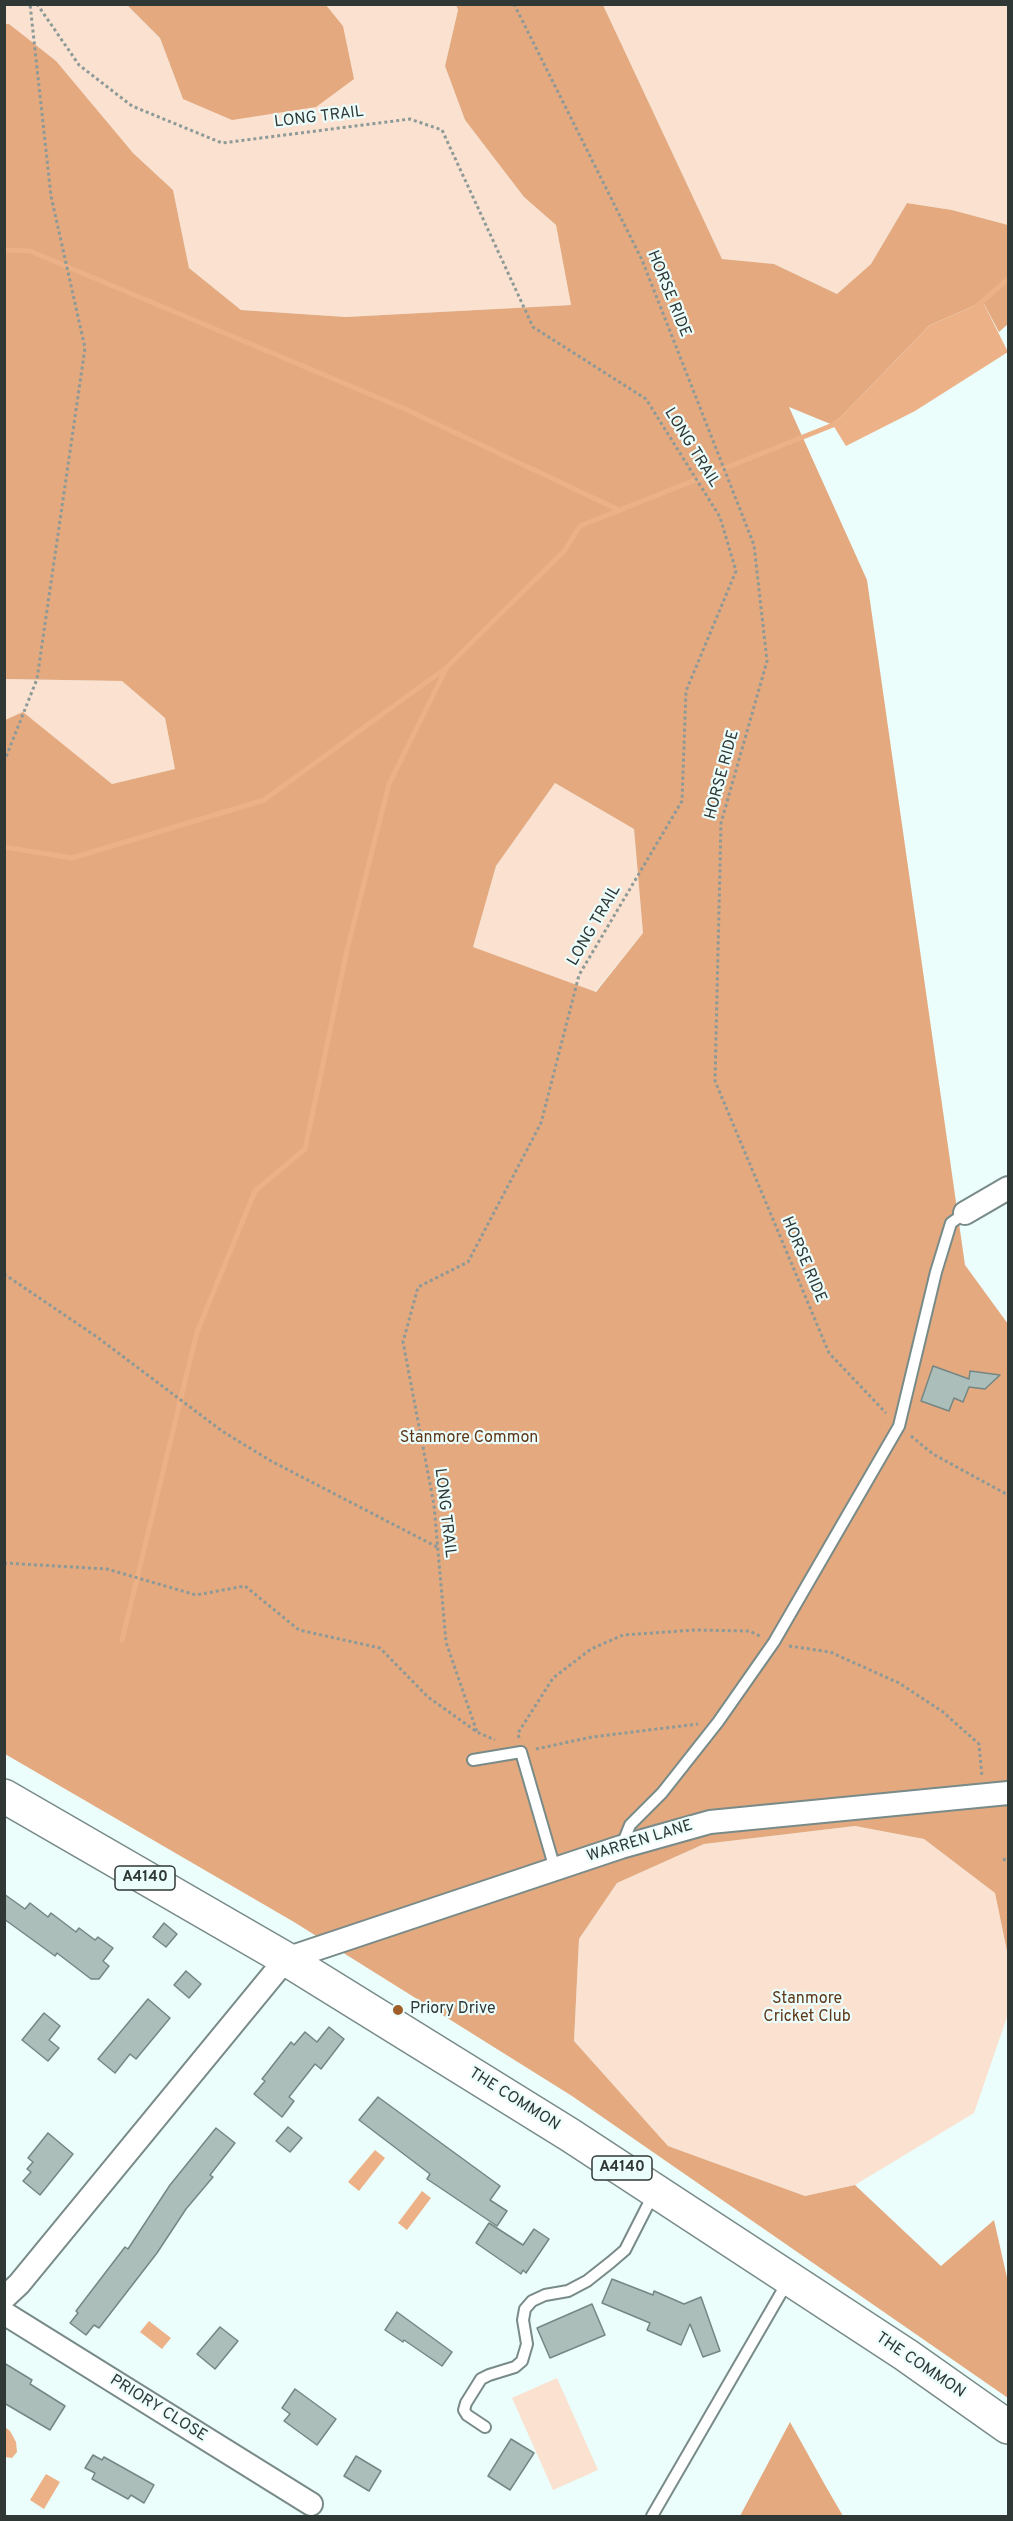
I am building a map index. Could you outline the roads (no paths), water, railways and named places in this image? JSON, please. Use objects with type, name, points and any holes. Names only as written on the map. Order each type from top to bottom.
[{"type":"main road","name":"THE COMMON","points":[[4,1796],[286,1959],[656,2190],[1008,2427]]},
{"type":"street","points":[[965,1213],[1008,1188]]},
{"type":"street","name":"WARREN LANE","points":[[286,1959],[621,1847],[710,1822],[1008,1793]]},
{"type":"street","points":[[4,2298],[19,2284],[286,1959]]},
{"type":"street","name":"PRIORY CLOSE","points":[[4,2313],[311,2504]]},
{"type":"lane","points":[[621,1847],[630,1826],[662,1793],[718,1722],[774,1642],[899,1426],[936,1272],[951,1223],[965,1213]]},
{"type":"lane","points":[[473,1760],[521,1752],[555,1869]]},
{"type":"lane","points":[[485,2427],[466,2415],[464,2410],[466,2403],[481,2379],[515,2367],[522,2361],[527,2344],[523,2320],[525,2309],[532,2301],[545,2295],[568,2291],[587,2281],[625,2250],[656,2190]]},
{"type":"lane","points":[[652,2517],[789,2278]]},
{"type":"waterway","points":[[4,250],[30,251],[405,409],[619,510]]},
{"type":"waterway","points":[[977,306],[1008,279]]},
{"type":"waterway","points":[[122,1640],[197,1332],[255,1191],[305,1149],[347,950],[389,784],[447,667],[564,551],[580,526],[833,425],[838,421]]},
{"type":"waterway","points":[[4,847],[72,858],[264,800],[446,668]]},
{"type":"place","name":"Priory Drive","points":[[398,2010]]},
{"type":"park label","name":"Stanmore Common","points":[[469,1439]]},
{"type":"park label","name":"Stanmore Cricket Club","points":[[807,2009]]}]
